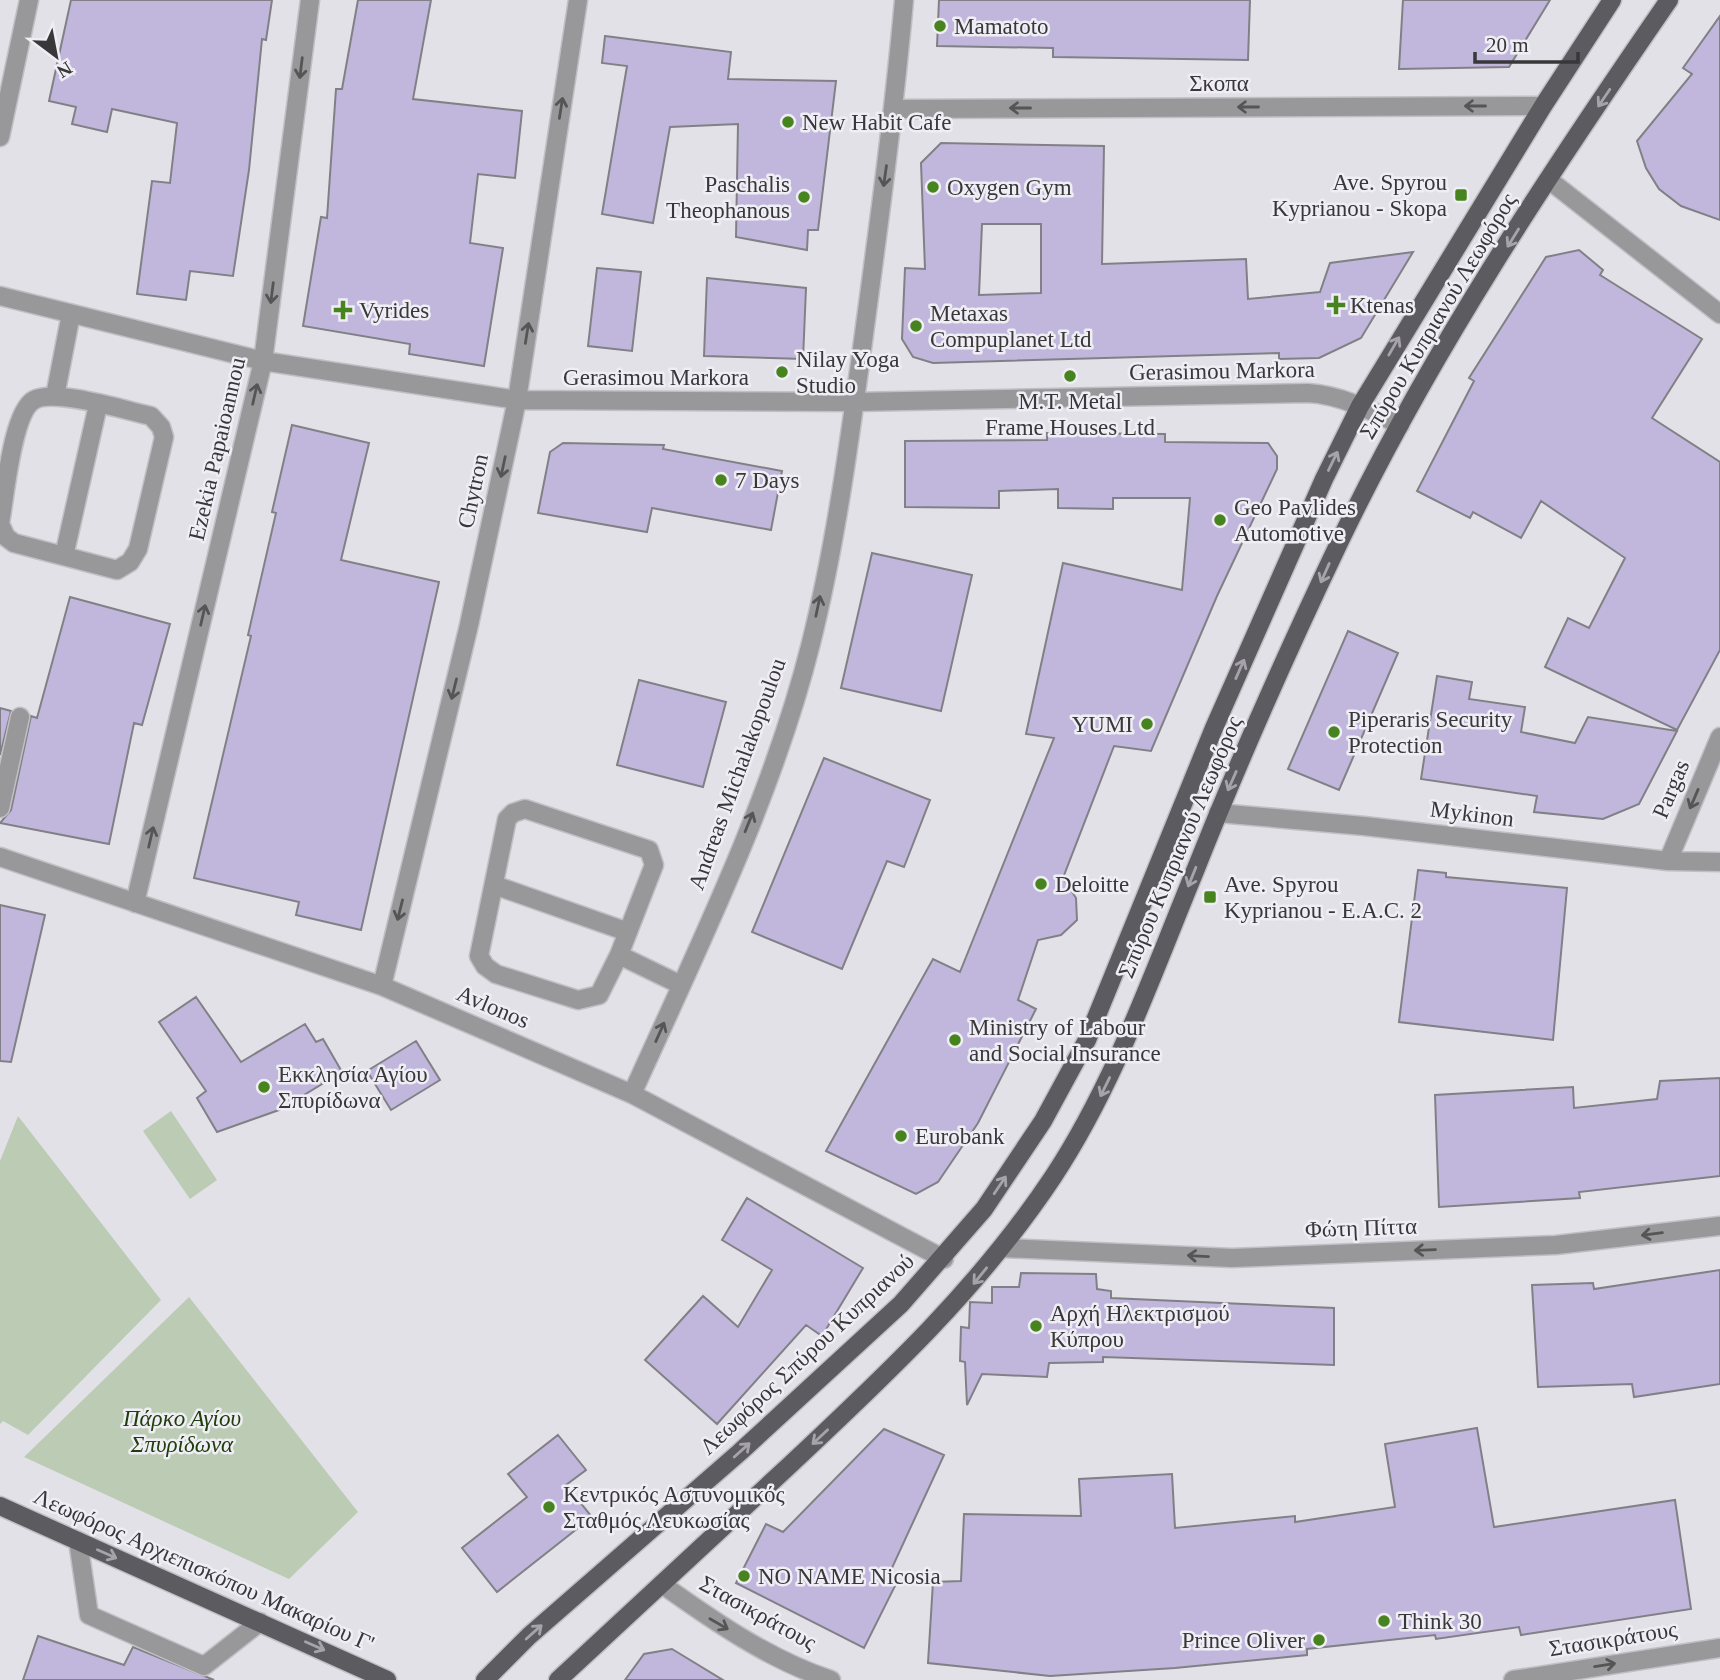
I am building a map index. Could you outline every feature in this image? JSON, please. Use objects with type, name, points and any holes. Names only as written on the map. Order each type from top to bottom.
[{"type":"main road","name":"Σπύρου Κυπριανού Λεωφόρος","points":[[944,1259],[984,1209],[1043,1121],[1087,1040],[1214,728],[1360,405],[1543,106],[1612,0]]},
{"type":"main road","name":"Σπύρου Κυπριανού Λεωφόρος","points":[[558,1680],[663,1586],[919,1343],[1003,1248],[1089,1120],[1113,1071],[1218,813],[1339,543],[1399,425],[1432,365],[1549,180],[1669,0]]},
{"type":"main road","name":"Λεωφόρος Σπύρου Κυπριανού","points":[[485,1680],[529,1636],[837,1364],[944,1259]]},
{"type":"main road","name":"Λεωφόρος Αρχιεπισκόπου Μακαρίου Γ'","points":[[0,1506],[387,1680]]},
{"type":"main road","points":[[340,1658],[354,1680]]},
{"type":"street","points":[[0,137],[29,0]]},
{"type":"street","name":"Ezekia Papaioannou","points":[[135,903],[263,361],[310,0]]},
{"type":"street","name":"Chytron","points":[[382,986],[469,625],[517,400],[578,0]]},
{"type":"street","name":"Andreas Michalakopoulou","points":[[632,1094],[768,777],[810,645],[854,402],[895,109],[904,0]]},
{"type":"street","name":"Σκοπα","points":[[895,109],[1543,106]]},
{"type":"street","points":[[1549,180],[1720,314]]},
{"type":"street","name":"Gerasimou Markora","points":[[0,296],[263,361],[517,400],[854,402],[1308,393],[1326,394],[1360,405],[1399,425]]},
{"type":"street","points":[[55,396],[71,314]]},
{"type":"street","points":[[55,396],[98,405],[151,416],[161,426],[164,437],[138,549],[130,562],[117,570],[14,543],[6,537],[0,524],[20,413],[36,398],[55,396]]},
{"type":"street","points":[[64,556],[98,405]]},
{"type":"street","points":[[0,808],[20,717]]},
{"type":"street","name":"Pargas","points":[[1668,861],[1720,737]]},
{"type":"street","points":[[525,809],[649,850],[654,865],[619,954],[599,995],[578,1000],[496,974],[485,966],[480,956],[495,886],[508,819],[513,813],[525,809]]},
{"type":"street","name":"Mykinon","points":[[1218,813],[1364,826],[1668,861],[1720,862]]},
{"type":"street","name":"Avlonos","points":[[0,857],[382,986],[632,1094],[944,1259]]},
{"type":"street","points":[[495,886],[628,932]]},
{"type":"street","points":[[619,954],[681,985]]},
{"type":"street","name":"Φώτη Πίττα","points":[[1003,1248],[1232,1258],[1556,1245],[1720,1226]]},
{"type":"street","points":[[78,1541],[89,1615],[204,1666],[260,1622]]},
{"type":"street","name":"Στασικράτους","points":[[663,1586],[709,1618],[766,1652],[831,1680]]},
{"type":"street","name":"Στασικράτους","points":[[1513,1680],[1720,1648]]},
{"type":"green space","points":[[171,1111],[217,1180],[190,1199],[143,1131]]},
{"type":"green space","points":[[18,1116],[161,1300],[28,1435],[3,1421],[0,1424],[0,1161]]},
{"type":"green space","name":"Πάρκο Αγίου Σπυρίδωνα","points":[[189,1297],[358,1512],[289,1579],[24,1457]]},
{"type":"building","points":[[71,0],[272,0],[266,40],[262,39],[249,170],[233,276],[190,271],[186,300],[137,294],[152,181],[170,183],[177,123],[112,109],[107,132],[72,124],[76,107],[49,101]]},
{"type":"building","points":[[358,0],[431,0],[413,99],[522,111],[515,178],[478,174],[470,243],[503,248],[484,366],[409,354],[410,344],[303,326],[321,217],[327,218],[336,89],[342,89]]},
{"type":"building","points":[[939,0],[1250,0],[1248,60],[1053,57],[1053,48],[937,46]]},
{"type":"building","points":[[1403,0],[1550,0],[1509,67],[1399,69]]},
{"type":"building","points":[[1720,16],[1720,220],[1681,206],[1659,189],[1646,168],[1637,141],[1692,74],[1683,68]]},
{"type":"building","points":[[605,36],[731,52],[728,79],[836,81],[818,230],[808,230],[807,250],[736,237],[738,124],[670,127],[653,223],[602,214],[627,66],[602,63]]},
{"type":"building","points":[[941,143],[1104,146],[1102,264],[1246,259],[1248,299],[1320,292],[1330,263],[1413,252],[1361,338],[1319,358],[1279,359],[1279,353],[933,363],[913,357],[902,339],[905,268],[925,269],[921,163]],"holes":[[[982,224],[1041,224],[1041,293],[979,295]]]},
{"type":"building","points":[[1579,250],[1603,270],[1600,275],[1702,339],[1652,418],[1720,462],[1720,650],[1677,730],[1545,667],[1568,618],[1589,628],[1625,558],[1541,501],[1521,538],[1473,512],[1470,518],[1417,491],[1474,381],[1469,378],[1546,257]]},
{"type":"building","points":[[597,268],[641,272],[632,351],[588,346]]},
{"type":"building","points":[[707,278],[806,288],[803,359],[704,356]]},
{"type":"building","points":[[292,425],[369,443],[341,560],[439,582],[361,930],[296,915],[299,902],[194,878],[251,636],[248,635],[276,513],[272,512]]},
{"type":"building","points":[[1047,433],[1165,434],[1165,442],[1268,443],[1277,456],[1277,469],[1217,596],[1151,751],[1114,746],[1063,878],[1076,898],[1077,920],[1061,935],[1038,940],[1018,1000],[1036,1009],[978,1123],[938,1182],[916,1194],[826,1151],[933,959],[960,972],[1054,738],[1026,734],[1063,563],[1182,590],[1190,498],[1113,498],[1113,509],[1058,508],[1058,489],[999,491],[999,508],[905,507],[905,441],[1047,440]]},
{"type":"building","points":[[563,443],[664,445],[663,449],[782,471],[771,530],[652,508],[647,532],[538,513],[550,452]]},
{"type":"building","points":[[872,553],[972,575],[941,711],[841,688]]},
{"type":"building","points":[[70,597],[170,624],[142,725],[134,723],[109,844],[0,823],[11,810],[31,716],[37,718]]},
{"type":"building","name":"Piperaris Security Protection","points":[[1348,631],[1398,653],[1339,790],[1288,769]]},
{"type":"building","points":[[1437,676],[1472,682],[1469,699],[1525,707],[1521,732],[1575,743],[1588,717],[1677,731],[1639,804],[1603,819],[1534,812],[1537,796],[1421,779]]},
{"type":"building","points":[[639,680],[726,702],[703,787],[617,765]]},
{"type":"building","points":[[0,708],[11,711],[0,755]]},
{"type":"building","points":[[824,758],[930,800],[904,867],[887,861],[842,969],[752,932]]},
{"type":"building","points":[[1418,870],[1446,873],[1446,877],[1567,888],[1553,1040],[1399,1022]]},
{"type":"building","points":[[0,905],[45,915],[11,1062],[0,1061]]},
{"type":"building","name":"Εκκλησία Αγίου Σπυρίδωνα","points":[[196,997],[241,1062],[305,1024],[316,1042],[323,1039],[342,1072],[279,1110],[217,1132],[197,1098],[206,1091],[159,1022]]},
{"type":"building","points":[[416,1041],[440,1080],[391,1110],[367,1071]]},
{"type":"building","points":[[1720,1078],[1720,1176],[1579,1192],[1580,1198],[1439,1207],[1435,1095],[1573,1087],[1574,1108],[1657,1099],[1660,1081]]},
{"type":"building","points":[[747,1198],[863,1268],[822,1336],[806,1325],[717,1424],[645,1360],[703,1296],[738,1327],[772,1270],[722,1240]]},
{"type":"building","points":[[1720,1270],[1720,1384],[1634,1397],[1632,1384],[1538,1387],[1532,1285],[1593,1283],[1594,1289]]},
{"type":"building","points":[[1021,1273],[1096,1274],[1097,1289],[1111,1291],[1111,1298],[1334,1308],[1334,1365],[1103,1357],[1103,1362],[1049,1363],[1047,1377],[982,1374],[967,1405],[965,1362],[960,1361],[961,1327],[969,1328],[970,1302],[992,1303],[992,1287],[1019,1287]]},
{"type":"building","points":[[1477,1428],[1494,1527],[1675,1500],[1691,1609],[1521,1635],[1519,1627],[1436,1639],[1435,1635],[1307,1649],[1307,1655],[1175,1668],[1050,1676],[928,1663],[933,1582],[961,1581],[964,1514],[1081,1516],[1079,1479],[1172,1474],[1175,1528],[1295,1516],[1295,1522],[1395,1507],[1385,1444]]},
{"type":"building","points":[[884,1429],[944,1455],[885,1583],[897,1582],[864,1648],[736,1583],[766,1524],[783,1532]]},
{"type":"building","name":"Κεντρικός Αστυνομικός Σταθμός Λευκωσίας","points":[[558,1435],[586,1470],[566,1485],[592,1517],[497,1592],[462,1548],[527,1497],[508,1474]]},
{"type":"building","points":[[38,1636],[124,1665],[133,1647],[214,1680],[23,1680]]},
{"type":"building","points":[[672,1649],[723,1680],[625,1680],[644,1654]]},
{"type":"place","name":"Mamatoto","points":[[940,26]]},
{"type":"place","name":"New Habit Cafe","points":[[788,122]]},
{"type":"place","name":"Oxygen Gym","points":[[933,187]]},
{"type":"place","name":"Ave. Spyrou Kyprianou - Skopa","points":[[1461,195]]},
{"type":"place","name":"Paschalis Theophanous","points":[[804,197]]},
{"type":"place","name":"Ktenas","points":[[1336,305]]},
{"type":"place","name":"Vyrides","points":[[343,310]]},
{"type":"place","name":"Metaxas Compuplanet Ltd","points":[[916,326]]},
{"type":"place","name":"Nilay Yoga Studio","points":[[782,372]]},
{"type":"place","name":"M.T. Metal Frame Houses Ltd","points":[[1070,376]]},
{"type":"place","name":"7 Days","points":[[721,480]]},
{"type":"place","name":"Geo Pavlides Automotive","points":[[1220,520]]},
{"type":"place","name":"YUMI","points":[[1147,724]]},
{"type":"place","name":"Piperaris Security Protection","points":[[1334,732]]},
{"type":"place","name":"Deloitte","points":[[1041,884]]},
{"type":"place","name":"Ave. Spyrou Kyprianou - E.A.C. 2","points":[[1210,897]]},
{"type":"place","name":"Ministry of Labour and Social Insurance","points":[[955,1040]]},
{"type":"place","name":"Εκκλησία Αγίου Σπυρίδωνα","points":[[264,1087]]},
{"type":"place","name":"Eurobank","points":[[901,1136]]},
{"type":"place","name":"Αρχή Ηλεκτρισμού Κύπρου","points":[[1036,1326]]},
{"type":"place","name":"Κεντρικός Αστυνομικός Σταθμός Λευκωσίας","points":[[549,1507]]},
{"type":"place","name":"NO NAME Nicosia","points":[[744,1576]]},
{"type":"place","name":"Think 30","points":[[1384,1621]]},
{"type":"place","name":"Prince Oliver","points":[[1319,1640]]}]
